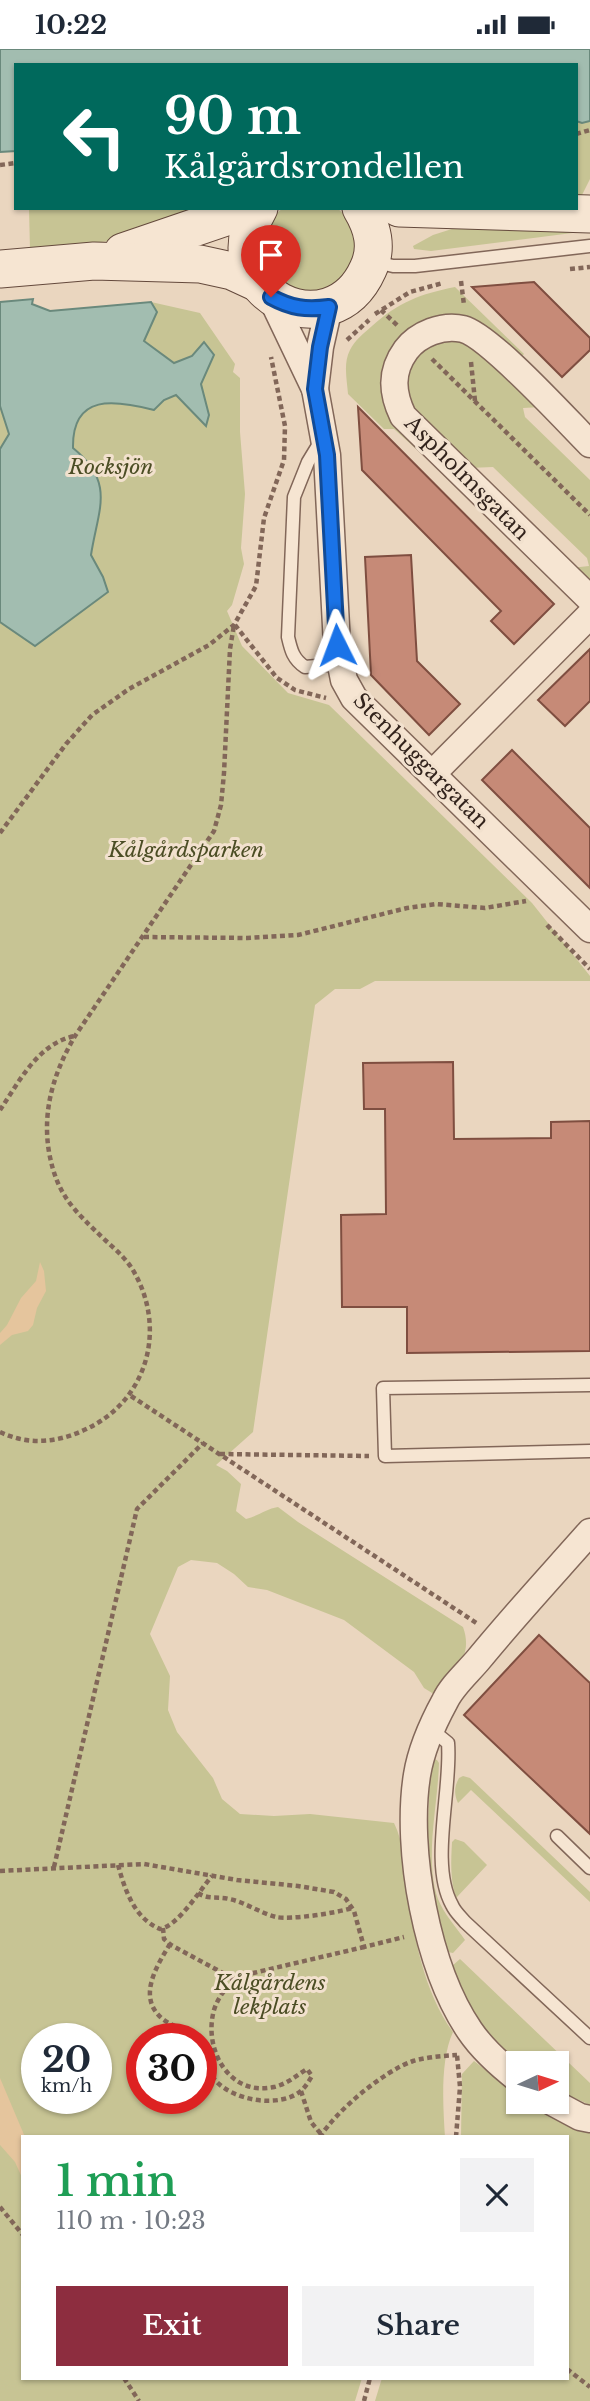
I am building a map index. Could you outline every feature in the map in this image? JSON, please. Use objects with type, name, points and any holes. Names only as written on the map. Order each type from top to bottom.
[{"type":"main road","points":[[94,261],[247,210]]},
{"type":"main road","points":[[257,210],[250,223],[246,244],[248,264],[264,290]]},
{"type":"main road","points":[[17,268],[94,261],[200,264],[232,271],[289,306],[309,310],[329,307],[348,297],[363,281],[373,257],[373,236],[362,210]]},
{"type":"main road","points":[[373,257],[413,230],[470,210]]},
{"type":"main road","points":[[496,210],[590,214]]},
{"type":"street","name":"Stenhuggargatan","points":[[264,290],[315,389],[327,455],[339,664],[344,680],[354,698],[590,929]]},
{"type":"street","name":"Stenhuggargatan","points":[[315,389],[320,347],[329,307]]},
{"type":"street","points":[[414,341],[438,330],[463,330],[475,334],[590,444]]},
{"type":"street","name":"Aspholmsgatan","points":[[414,341],[399,362],[394,376],[393,391],[403,416],[590,599]]},
{"type":"street","points":[[432,774],[590,615]]},
{"type":"street","points":[[506,2070],[493,2060],[469,2030],[444,1984],[418,1882],[414,1819],[417,1774],[430,1734],[446,1699],[590,1532]]},
{"type":"street","points":[[569,2111],[590,2119]]},
{"type":"lane","points":[[373,257],[393,266],[415,266],[590,246]]},
{"type":"lane","points":[[324,436],[294,497],[288,637],[291,652],[305,667],[339,664]]},
{"type":"lane","points":[[590,1385],[383,1388],[384,1456],[590,1451]]},
{"type":"lane","points":[[430,1734],[448,1743],[443,1840],[444,1884],[452,1906],[590,2038]]},
{"type":"lane","points":[[557,1836],[590,1868]]},
{"type":"path","points":[[381,310],[590,515]]},
{"type":"path","points":[[0,1432],[31,1442],[52,1441],[96,1425],[115,1413],[131,1396],[145,1369],[148,1347],[146,1305],[130,1266],[76,1212],[62,1194],[49,1151],[47,1127],[54,1079],[62,1057],[214,831],[221,805],[230,649],[234,625],[256,586],[264,517],[284,460],[285,426],[271,367],[270,351]]},
{"type":"path","points":[[0,833],[66,744],[92,715],[129,689],[209,645],[234,625]]},
{"type":"path","points":[[143,937],[247,938],[298,935],[427,905],[485,908],[536,899]]},
{"type":"path","points":[[0,1110],[25,1072],[40,1055],[59,1039],[75,1036]]},
{"type":"path","points":[[131,1396],[497,1637]]},
{"type":"path","points":[[54,1867],[137,1509],[203,1443]]},
{"type":"path","points":[[219,1454],[384,1456]]},
{"type":"path","points":[[0,1871],[144,1864],[334,1892],[346,1899],[352,1908],[364,1947]]},
{"type":"path","points":[[118,1865],[125,1889],[141,1916],[151,1925],[163,1928],[167,1928],[176,1919],[212,1876]]},
{"type":"path","points":[[198,1893],[208,1899],[229,1898],[275,1917],[292,1918],[341,1912],[352,1908]]},
{"type":"path","points":[[163,1928],[164,1939],[170,1944],[235,1978]]},
{"type":"path","points":[[217,2082],[241,2097],[257,2101],[277,2100],[301,2091],[312,2076],[307,2069],[281,2085],[258,2088],[233,2081],[224,2071],[217,2055],[212,2021],[219,1997],[235,1978],[429,1932]]},
{"type":"path","points":[[170,1944],[150,1982],[152,2002],[163,2019],[170,2023]]},
{"type":"path","points":[[456,2135],[460,2087],[456,2051],[469,2030]]},
{"type":"path","points":[[301,2091],[311,2122],[321,2135],[364,2091],[410,2062],[433,2056],[457,2055]]},
{"type":"path","points":[[0,2207],[21,2233]]},
{"type":"path","points":[[569,2371],[590,2387]]},
{"type":"path","points":[[125,2380],[139,2401]]},
{"type":"path","points":[[364,2401],[369,2380]]},
{"type":"green space","points":[[590,121],[590,179],[578,199],[578,122]]},
{"type":"green space","points":[[29,210],[213,210],[110,241],[30,250]]},
{"type":"green space","points":[[281,210],[339,210],[346,216],[354,229],[356,260],[338,286],[308,295],[280,284],[263,258],[267,227]]},
{"type":"green space","points":[[455,228],[579,228],[580,232],[431,251],[414,249],[413,246],[433,235]]},
{"type":"green space","points":[[455,287],[524,354],[519,359],[417,324],[399,340],[382,372],[382,395],[396,419],[426,453],[426,458],[394,429],[384,429],[348,394],[347,360],[357,340],[391,311],[420,296]]},
{"type":"green space","name":"Kålgårdsparken","points":[[151,302],[200,313],[235,364],[233,372],[240,378],[240,432],[245,494],[241,548],[244,564],[232,605],[227,611],[242,646],[288,693],[329,705],[532,903],[590,976],[590,981],[375,981],[360,989],[335,989],[315,1005],[253,1432],[216,1465],[241,1484],[236,1511],[246,1519],[278,1507],[463,1627],[466,1647],[455,1672],[437,1696],[424,1688],[414,1672],[344,1620],[267,1590],[248,1587],[217,1563],[191,1560],[178,1567],[150,1634],[170,1676],[168,1710],[177,1732],[213,1778],[222,1799],[240,1814],[310,1814],[394,1823],[401,1846],[421,1962],[434,1999],[453,2032],[444,2069],[445,2135],[21,2135],[21,2380],[361,2380],[355,2401],[0,2401],[0,362],[157,352],[144,340],[157,312]]},
{"type":"green space","points":[[464,339],[541,407],[523,408],[525,417],[590,480],[590,584],[571,568],[589,566],[587,558],[493,467],[469,468],[413,413],[403,384],[418,354],[430,344]]},
{"type":"green space","points":[[433,1759],[439,1763],[432,1849],[434,1883],[441,1905],[465,1940],[453,1953],[443,1946],[429,1897],[427,1850],[430,1768]]},
{"type":"green space","points":[[463,1776],[470,1778],[590,1892],[590,1902],[471,1790],[458,1803],[455,1787]]},
{"type":"green space","points":[[455,1839],[464,1842],[487,1865],[456,1898],[451,1863],[452,1842]]},
{"type":"green space","points":[[460,1959],[556,2051],[506,2052],[486,2032],[468,2006],[452,1966]]},
{"type":"green space","points":[[474,2061],[506,2086],[506,2114],[548,2114],[563,2123],[590,2130],[590,2401],[375,2401],[381,2380],[569,2380],[569,2135],[461,2135],[462,2074]]},
{"type":"green space","points":[[569,2063],[590,2083],[590,2105],[569,2095]]},
{"type":"sand","points":[[40,1262],[46,1291],[37,1308],[33,1325],[28,1331],[12,1335],[0,1345],[0,1333],[21,1298],[36,1281]]},
{"type":"sand","points":[[0,2078],[24,2135],[21,2135],[21,2176],[15,2162],[0,2145]]},
{"type":"shaded area","points":[[0,49],[590,49],[590,121],[582,123],[578,122],[578,63],[14,63],[14,151],[0,152]]},
{"type":"shaded area","points":[[33,299],[32,304],[50,311],[151,302],[157,312],[144,341],[174,363],[192,356],[204,342],[214,355],[201,384],[209,415],[206,426],[176,395],[164,400],[154,410],[111,403],[88,409],[80,417],[73,448],[95,473],[99,485],[100,510],[91,555],[108,592],[35,646],[0,622],[0,449],[9,434],[0,406],[0,302]]},
{"type":"building","points":[[534,282],[590,338],[590,350],[562,377],[472,287]]},
{"type":"building","points":[[358,407],[554,604],[514,644],[491,621],[501,611],[362,470]]},
{"type":"building","points":[[411,555],[417,661],[460,704],[429,735],[371,675],[365,557]]},
{"type":"building","points":[[590,649],[590,701],[565,726],[538,700]]},
{"type":"building","points":[[512,750],[590,828],[590,888],[482,780]]},
{"type":"building","points":[[453,1062],[454,1139],[551,1138],[551,1122],[590,1121],[590,1351],[407,1353],[407,1307],[342,1307],[341,1215],[386,1214],[385,1109],[364,1109],[363,1063]]},
{"type":"building","points":[[539,1635],[590,1683],[590,1834],[464,1715]]},
{"type":"route","points":[[271,297],[289,306],[309,310],[329,307],[320,347],[315,389],[327,455],[337,645]]},
{"type":"park label","name":"Rocksjön","points":[[111,467]]},
{"type":"park label","name":"Kålgårdens lekplats","points":[[270,1995]]}]
